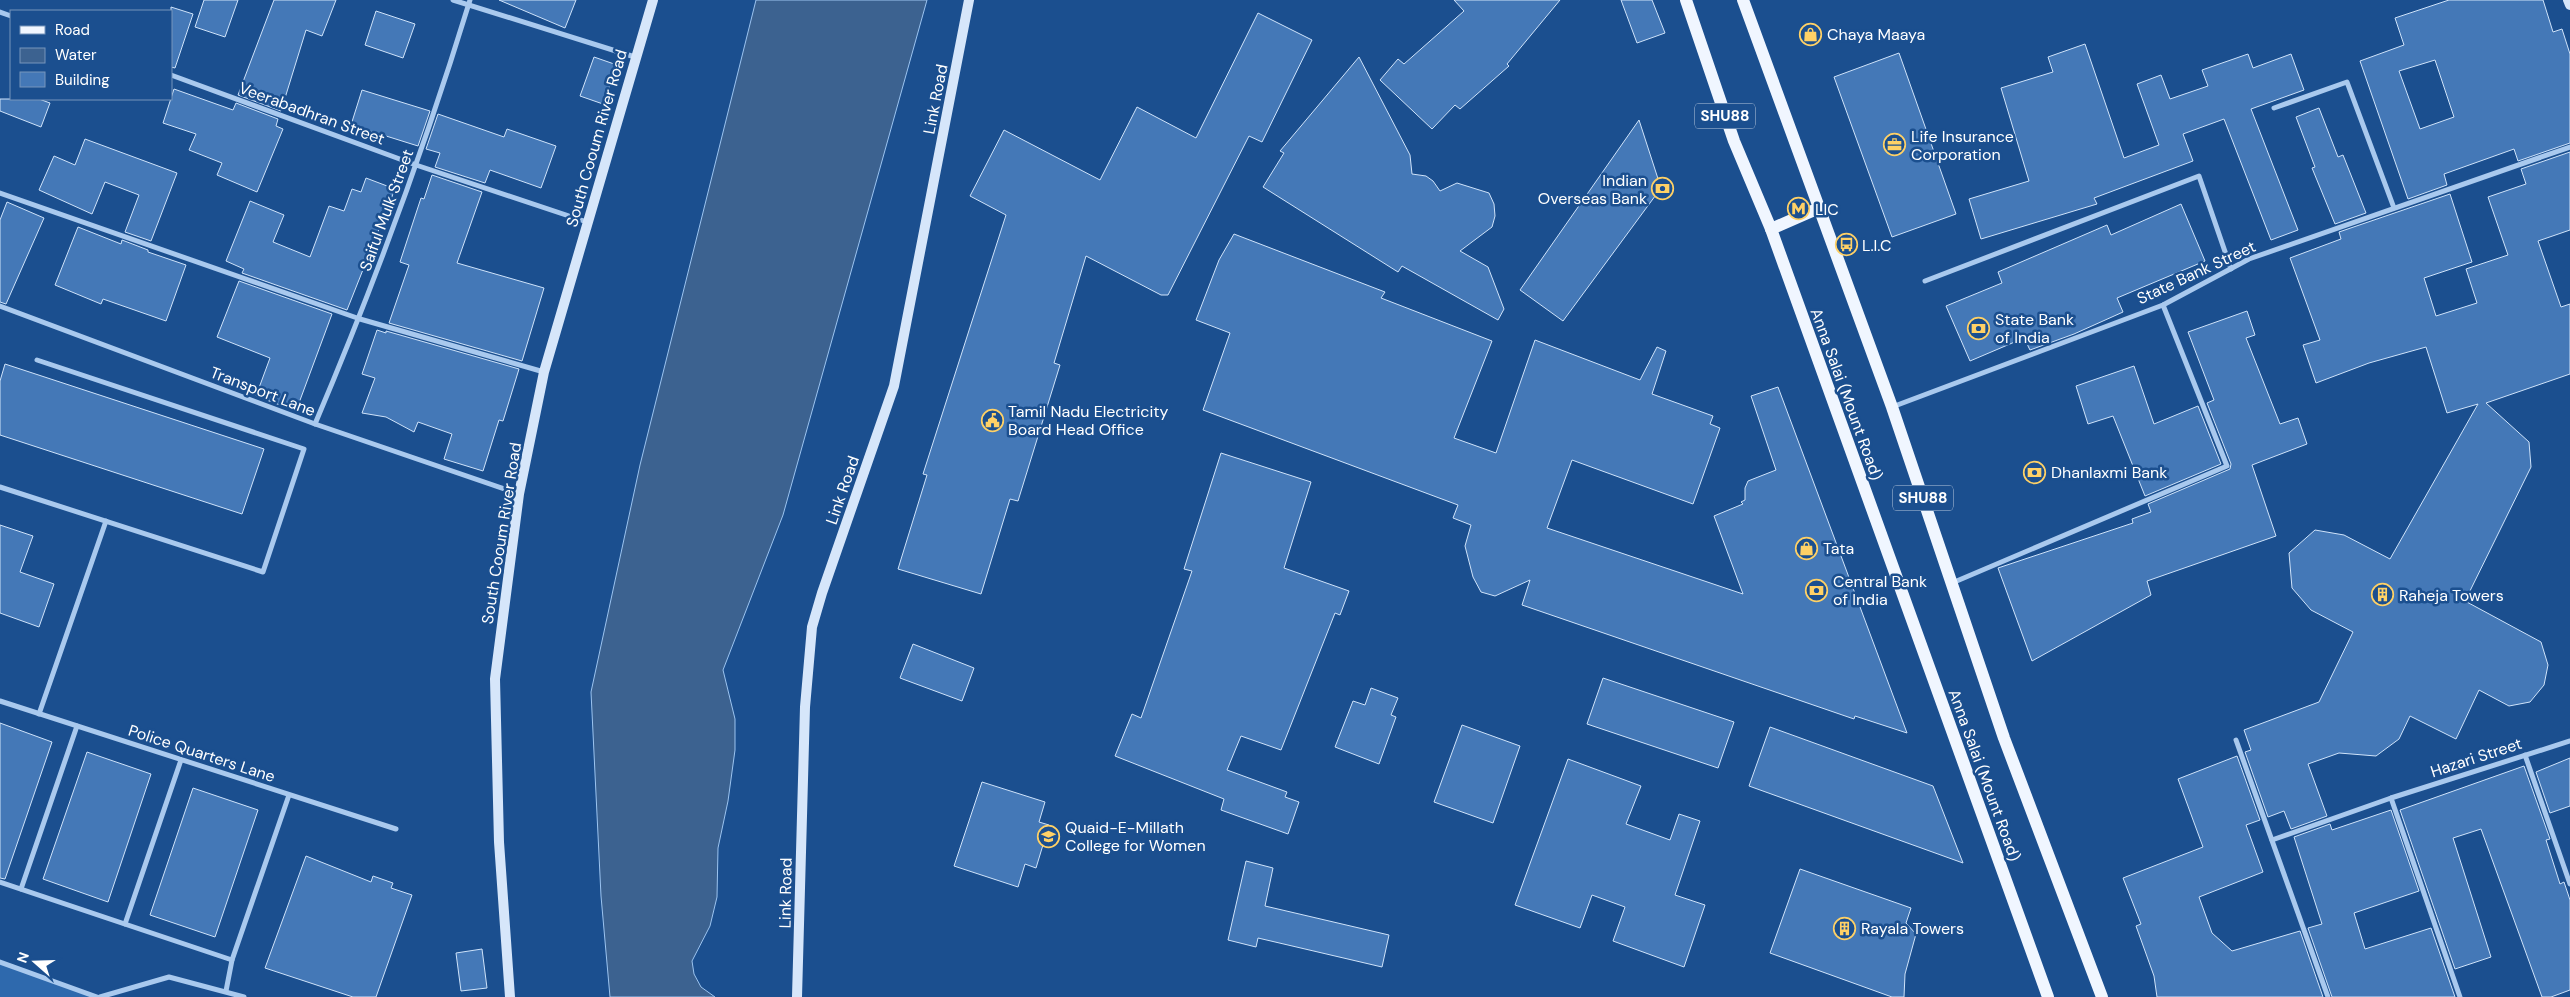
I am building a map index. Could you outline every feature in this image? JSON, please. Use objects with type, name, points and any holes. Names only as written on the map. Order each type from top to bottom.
[{"type":"main road","name":"Anna Salai (Mount Road)","points":[[1686,0],[1734,141],[1770,229],[2048,997]]},
{"type":"main road","name":"Anna Salai (Mount Road)","points":[[1743,0],[1892,407],[2004,738],[2102,997]]},
{"type":"main road","points":[[1770,229],[1819,208]]},
{"type":"street","points":[[453,0],[469,2],[635,57]]},
{"type":"street","name":"South Cooum River Road","points":[[510,997],[499,842],[495,679],[519,494],[544,372],[653,0]]},
{"type":"street","name":"Link Road","points":[[797,997],[805,707],[812,627],[894,386],[969,0]]},
{"type":"street","points":[[2568,0],[2570,5]]},
{"type":"street","name":"Saiful Mulk Street","points":[[315,424],[360,319],[416,165],[469,2]]},
{"type":"street","name":"Veerabadhran Street","points":[[172,75],[416,165],[587,222]]},
{"type":"street","points":[[2274,108],[2347,82],[2394,208]]},
{"type":"street","name":"State Bank Street","points":[[1892,407],[2163,305],[2249,259],[2570,146]]},
{"type":"street","points":[[1925,281],[2199,176],[2231,269]]},
{"type":"street","points":[[0,193],[360,319],[544,372]]},
{"type":"street","points":[[1952,583],[2227,466],[2163,305]]},
{"type":"street","name":"Transport Lane","points":[[0,306],[315,424],[519,494]]},
{"type":"street","points":[[0,487],[263,572],[304,449],[37,360]]},
{"type":"street","points":[[39,714],[106,521]]},
{"type":"street","name":"Police Quarters Lane","points":[[0,701],[396,829]]},
{"type":"street","points":[[21,889],[77,726]]},
{"type":"street","points":[[2236,740],[2328,997]]},
{"type":"street","name":"Hazari Street","points":[[2272,840],[2390,798],[2570,741]]},
{"type":"street","points":[[2525,755],[2570,884]]},
{"type":"street","points":[[125,924],[181,760]]},
{"type":"street","points":[[226,990],[232,960],[289,794]]},
{"type":"street","points":[[2390,798],[2460,997]]},
{"type":"street","points":[[0,882],[232,960]]},
{"type":"street","points":[[0,962],[99,997],[169,977],[226,990],[244,997]]},
{"type":"shaded area","points":[[0,962],[97,997],[0,997]]},
{"type":"water","points":[[756,0],[927,0],[783,515],[723,670],[735,719],[735,750],[728,801],[718,848],[717,897],[710,926],[692,961],[694,974],[701,987],[715,997],[610,997],[601,896],[591,692],[640,465]]},
{"type":"building","points":[[204,0],[238,0],[225,37],[195,27]]},
{"type":"building","points":[[274,0],[336,0],[322,36],[306,30],[281,111],[238,95]]},
{"type":"building","points":[[499,0],[576,0],[565,28]]},
{"type":"building","points":[[1454,0],[1560,0],[1507,64],[1509,66],[1460,109],[1455,105],[1432,129],[1380,80],[1398,59],[1404,64],[1464,11]]},
{"type":"building","points":[[1621,0],[1652,0],[1665,33],[1637,43]]},
{"type":"building","points":[[2449,0],[2543,0],[2553,32],[2562,29],[2570,54],[2570,143],[2518,161],[2514,149],[2444,174],[2447,185],[2408,199],[2360,61],[2404,45],[2395,18]],"holes":[[[2435,60],[2454,117],[2420,129],[2399,71]]]},
{"type":"building","points":[[171,7],[193,14],[175,68],[172,67]]},
{"type":"building","points":[[376,11],[415,24],[403,58],[365,45]]},
{"type":"building","points":[[1258,13],[1312,40],[1262,142],[1249,136],[1168,295],[1161,295],[1086,256],[1054,363],[1060,365],[1018,501],[1010,499],[981,594],[898,569],[927,475],[923,474],[1006,215],[970,196],[1004,130],[1100,180],[1137,107],[1196,138]]},
{"type":"building","points":[[2085,44],[2124,158],[2159,145],[2137,84],[2161,75],[2170,99],[2208,86],[2202,70],[2248,54],[2253,68],[2291,54],[2304,90],[2251,109],[2298,230],[2271,240],[2224,119],[2183,134],[2193,161],[2094,198],[2097,204],[1981,239],[1969,199],[2029,181],[2001,88],[2053,72],[2048,57]]},
{"type":"building","name":"Life Insurance Corporation","points":[[1899,53],[1956,214],[1892,237],[1834,77]]},
{"type":"building","points":[[594,57],[617,65],[603,104],[580,96]]},
{"type":"building","points":[[1359,57],[1410,155],[1412,174],[1426,176],[1433,181],[1440,191],[1457,183],[1489,193],[1494,204],[1495,216],[1492,227],[1460,251],[1488,267],[1504,309],[1498,320],[1402,266],[1398,272],[1263,187],[1284,153],[1280,151]]},
{"type":"building","points":[[174,89],[233,110],[236,103],[278,119],[276,126],[283,129],[257,192],[217,175],[222,163],[189,150],[196,134],[163,123]]},
{"type":"building","points":[[362,90],[430,111],[418,146],[351,125]]},
{"type":"building","points":[[0,99],[42,100],[50,103],[41,127],[0,111]]},
{"type":"building","points":[[2319,108],[2338,157],[2343,155],[2366,213],[2335,224],[2312,168],[2315,167],[2296,117]]},
{"type":"building","points":[[438,114],[504,137],[507,129],[556,146],[541,188],[490,170],[485,183],[435,167],[440,153],[426,149]]},
{"type":"building","points":[[1639,120],[1661,188],[1563,321],[1520,290]]},
{"type":"building","points":[[85,139],[177,173],[151,241],[125,232],[139,195],[105,182],[92,214],[39,190],[54,156],[75,165]]},
{"type":"building","points":[[2570,152],[2570,230],[2538,241],[2561,307],[2570,304],[2570,374],[2486,403],[2529,442],[2531,467],[2465,601],[2541,642],[2548,665],[2544,685],[2530,702],[2509,706],[2479,690],[2456,739],[2410,716],[2399,739],[2376,756],[2339,753],[2308,764],[2327,816],[2291,829],[2284,811],[2268,817],[2245,752],[2251,750],[2244,730],[2319,702],[2353,632],[2311,610],[2292,588],[2289,553],[2315,530],[2344,535],[2390,559],[2478,404],[2447,413],[2426,347],[2369,363],[2316,383],[2303,345],[2320,340],[2290,258],[2341,239],[2339,232],[2450,194],[2472,262],[2424,278],[2436,316],[2477,303],[2466,269],[2508,255],[2488,197],[2526,184],[2521,169]]},
{"type":"building","points":[[432,175],[482,192],[457,263],[544,288],[522,361],[389,323],[409,265],[400,262],[421,198],[424,199]]},
{"type":"building","points":[[366,178],[395,189],[347,310],[242,273],[244,269],[226,261],[250,201],[284,215],[273,242],[310,257],[329,206],[344,211],[352,189],[361,192]]},
{"type":"building","points":[[7,202],[44,218],[6,304],[0,302],[0,220]]},
{"type":"building","points":[[2181,204],[2205,261],[2117,298],[2123,312],[2074,334],[2030,350],[2024,338],[1970,361],[1946,306],[2002,283],[1998,272],[2107,225],[2111,235]]},
{"type":"building","points":[[78,227],[121,244],[122,240],[148,250],[148,252],[186,265],[166,321],[103,299],[101,304],[55,285]]},
{"type":"building","points":[[1234,234],[1385,292],[1381,298],[1492,341],[1454,438],[1496,453],[1535,340],[1640,380],[1657,347],[1666,351],[1652,394],[1713,416],[1710,424],[1720,428],[1693,504],[1572,460],[1547,528],[1743,594],[1714,516],[1743,504],[1741,502],[1745,500],[1745,488],[1748,481],[1776,470],[1751,396],[1778,387],[1907,733],[1855,716],[1854,719],[1522,605],[1530,580],[1495,596],[1481,592],[1473,577],[1465,546],[1471,525],[1453,518],[1458,505],[1203,410],[1230,333],[1196,320],[1219,260]]},
{"type":"building","points":[[239,281],[332,314],[296,411],[256,396],[270,358],[217,337]]},
{"type":"building","points":[[2247,311],[2255,335],[2246,338],[2280,424],[2298,418],[2307,444],[2252,465],[2276,536],[2147,581],[2151,595],[2032,661],[1998,568],[2133,523],[2132,519],[2151,512],[2148,504],[2230,469],[2231,464],[2207,403],[2214,400],[2188,332]]},
{"type":"building","points":[[377,330],[519,369],[503,421],[499,420],[483,471],[444,459],[452,434],[418,422],[414,432],[386,417],[362,413],[375,378],[362,374]]},
{"type":"building","points":[[5,364],[264,449],[242,514],[0,435],[0,381]]},
{"type":"building","points":[[2134,366],[2154,424],[2198,406],[2221,464],[2145,496],[2113,416],[2088,424],[2076,386]]},
{"type":"building","points":[[1221,453],[1311,482],[1284,568],[1349,591],[1340,615],[1335,613],[1281,750],[1241,736],[1227,770],[1287,792],[1285,797],[1299,802],[1288,834],[1221,810],[1224,799],[1115,756],[1132,714],[1141,718],[1192,571],[1184,569]]},
{"type":"building","points":[[0,525],[33,536],[20,572],[54,584],[39,627],[0,613]]},
{"type":"building","points":[[913,644],[974,668],[962,701],[900,678]]},
{"type":"building","points":[[1603,678],[1734,722],[1718,768],[1587,724]]},
{"type":"building","points":[[1371,688],[1398,698],[1391,715],[1396,717],[1379,764],[1335,747],[1353,701],[1365,705]]},
{"type":"building","points":[[0,723],[52,742],[5,879],[0,878]]},
{"type":"building","points":[[1462,725],[1520,746],[1493,823],[1434,802]]},
{"type":"building","points":[[1770,727],[1933,786],[1963,863],[1749,786]]},
{"type":"building","points":[[87,752],[151,774],[108,902],[43,879]]},
{"type":"building","points":[[2237,756],[2260,820],[2246,825],[2263,872],[2199,897],[2212,933],[2232,951],[2300,931],[2323,997],[2157,997],[2154,976],[2136,926],[2141,924],[2123,878],[2203,847],[2178,779]]},
{"type":"building","points":[[2570,758],[2570,806],[2550,813],[2536,772]]},
{"type":"building","points":[[1568,759],[1641,786],[1626,824],[1670,840],[1679,814],[1700,821],[1675,895],[1705,905],[1684,967],[1613,941],[1625,907],[1592,895],[1580,928],[1515,905]]},
{"type":"building","points":[[2524,766],[2550,839],[2546,840],[2560,884],[2564,882],[2570,900],[2570,990],[2551,997],[2542,997],[2481,829],[2453,838],[2491,957],[2455,969],[2400,810]]},
{"type":"building","points":[[982,782],[1045,802],[1039,822],[1049,825],[1036,868],[1025,864],[1018,887],[954,866]]},
{"type":"building","points":[[193,788],[258,810],[215,937],[150,915]]},
{"type":"building","points":[[2391,810],[2419,891],[2354,913],[2365,949],[2431,928],[2455,997],[2332,997],[2308,928],[2322,924],[2294,837],[2330,824],[2332,830]]},
{"type":"building","points":[[306,856],[371,882],[373,876],[393,883],[391,888],[412,895],[376,997],[353,997],[265,968]]},
{"type":"building","points":[[1246,861],[1273,868],[1265,906],[1389,935],[1382,967],[1258,938],[1256,947],[1228,940]]},
{"type":"building","name":"Rayala Towers","points":[[1800,869],[1911,908],[1906,923],[1916,934],[1905,974],[1904,997],[1892,997],[1770,953]]},
{"type":"building","points":[[482,949],[487,988],[461,991],[456,953]]},
{"type":"place","name":"Chaya Maaya","points":[[1811,34]]},
{"type":"place","name":"Life Insurance Corporation","points":[[1895,145]]},
{"type":"place","name":"Indian Overseas Bank","points":[[1663,189]]},
{"type":"place","name":"LIC","points":[[1799,209]]},
{"type":"place","name":"L.I.C","points":[[1846,245]]},
{"type":"place","name":"State Bank of India","points":[[1979,328]]},
{"type":"place","name":"Tamil Nadu Electricity Board Head Office","points":[[992,420]]},
{"type":"place","name":"Dhanlaxmi Bank","points":[[2035,472]]},
{"type":"place","name":"Tata","points":[[1807,548]]},
{"type":"place","name":"Central Bank of India","points":[[1817,590]]},
{"type":"place","name":"Raheja Towers","points":[[2383,595]]},
{"type":"place","name":"Quaid-E-Millath College for Women","points":[[1049,836]]},
{"type":"place","name":"Rayala Towers","points":[[1845,928]]}]
